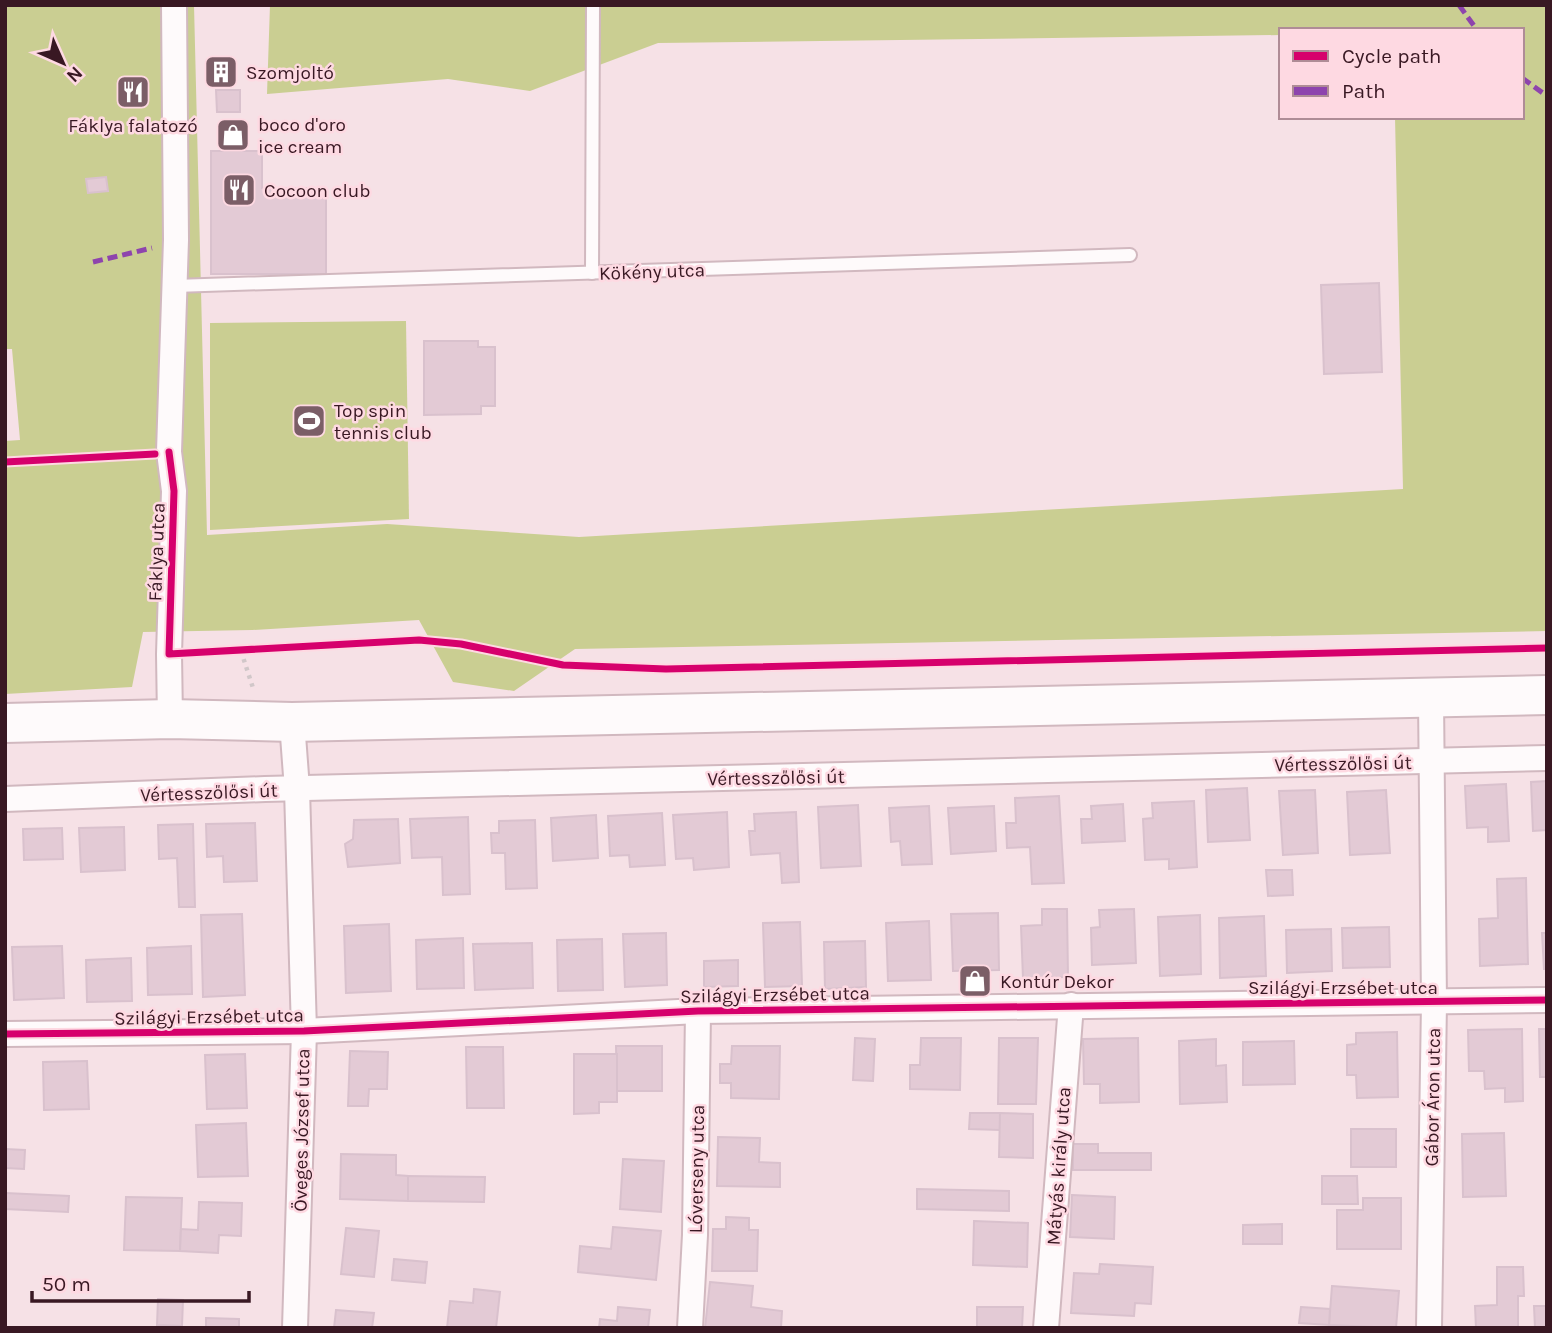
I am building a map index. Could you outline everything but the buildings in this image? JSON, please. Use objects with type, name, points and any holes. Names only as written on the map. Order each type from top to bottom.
[{"type":"main road","points":[[5,723],[170,719],[292,722],[1547,695]]},
{"type":"street","name":"Fáklya utca","points":[[170,719],[169,654],[174,491],[169,452],[174,286],[174,5]]},
{"type":"street","name":"Gábor Áron utca","points":[[1429,1328],[1434,1002],[1431,698]]},
{"type":"street","name":"Öveges József utca","points":[[292,722],[297,789],[304,1031],[295,1328]]},
{"type":"street","name":"Vértesszőlősi út","points":[[5,799],[297,789],[1547,758]]},
{"type":"street","name":"Szilágyi Erzsébet utca","points":[[5,1034],[304,1031],[698,1011],[1070,1004],[1547,1000]]},
{"type":"street","name":"Mátyás király utca","points":[[1046,1328],[1070,1004]]},
{"type":"street","name":"Lóverseny utca","points":[[690,1328],[695,1235],[698,1011]]},
{"type":"lane","points":[[592,273],[593,5]]},
{"type":"lane","name":"Kökény utca","points":[[174,286],[1130,255]]},
{"type":"path","points":[[227,651],[255,650]]},
{"type":"green space","points":[[5,5],[194,5],[207,535],[387,524],[579,537],[1403,489],[1395,119],[1524,119],[1524,28],[1279,28],[1279,35],[658,43],[530,91],[448,79],[267,94],[270,5],[1547,5],[1547,631],[575,649],[514,691],[453,682],[419,620],[252,630],[143,632],[132,687],[5,694],[5,441],[20,440],[12,349],[5,349]]},
{"type":"green space","name":"Top spin tennis club","points":[[406,321],[409,519],[210,530],[210,323]]},
{"type":"marked path","points":[[1459,5],[1476,28]]},
{"type":"marked path","points":[[1524,79],[1547,96]]},
{"type":"marked path","points":[[93,262],[152,248]]},
{"type":"cycle path","points":[[169,452],[174,491],[169,654],[419,640],[461,644],[563,665],[666,669],[1547,648]]},
{"type":"cycle path","points":[[5,462],[155,454]]},
{"type":"cycle path","points":[[5,1034],[304,1031],[698,1011],[1547,1000]]},
{"type":"place","name":"Szomjoltó","points":[[221,72]]},
{"type":"place","name":"Fáklya falatozó","points":[[133,92]]},
{"type":"place","name":"boco d'oro ice cream","points":[[233,135]]},
{"type":"place","name":"Cocoon club","points":[[239,190]]},
{"type":"place","name":"Top spin tennis club","points":[[309,421]]},
{"type":"place","name":"Kontúr Dekor","points":[[975,981]]}]
